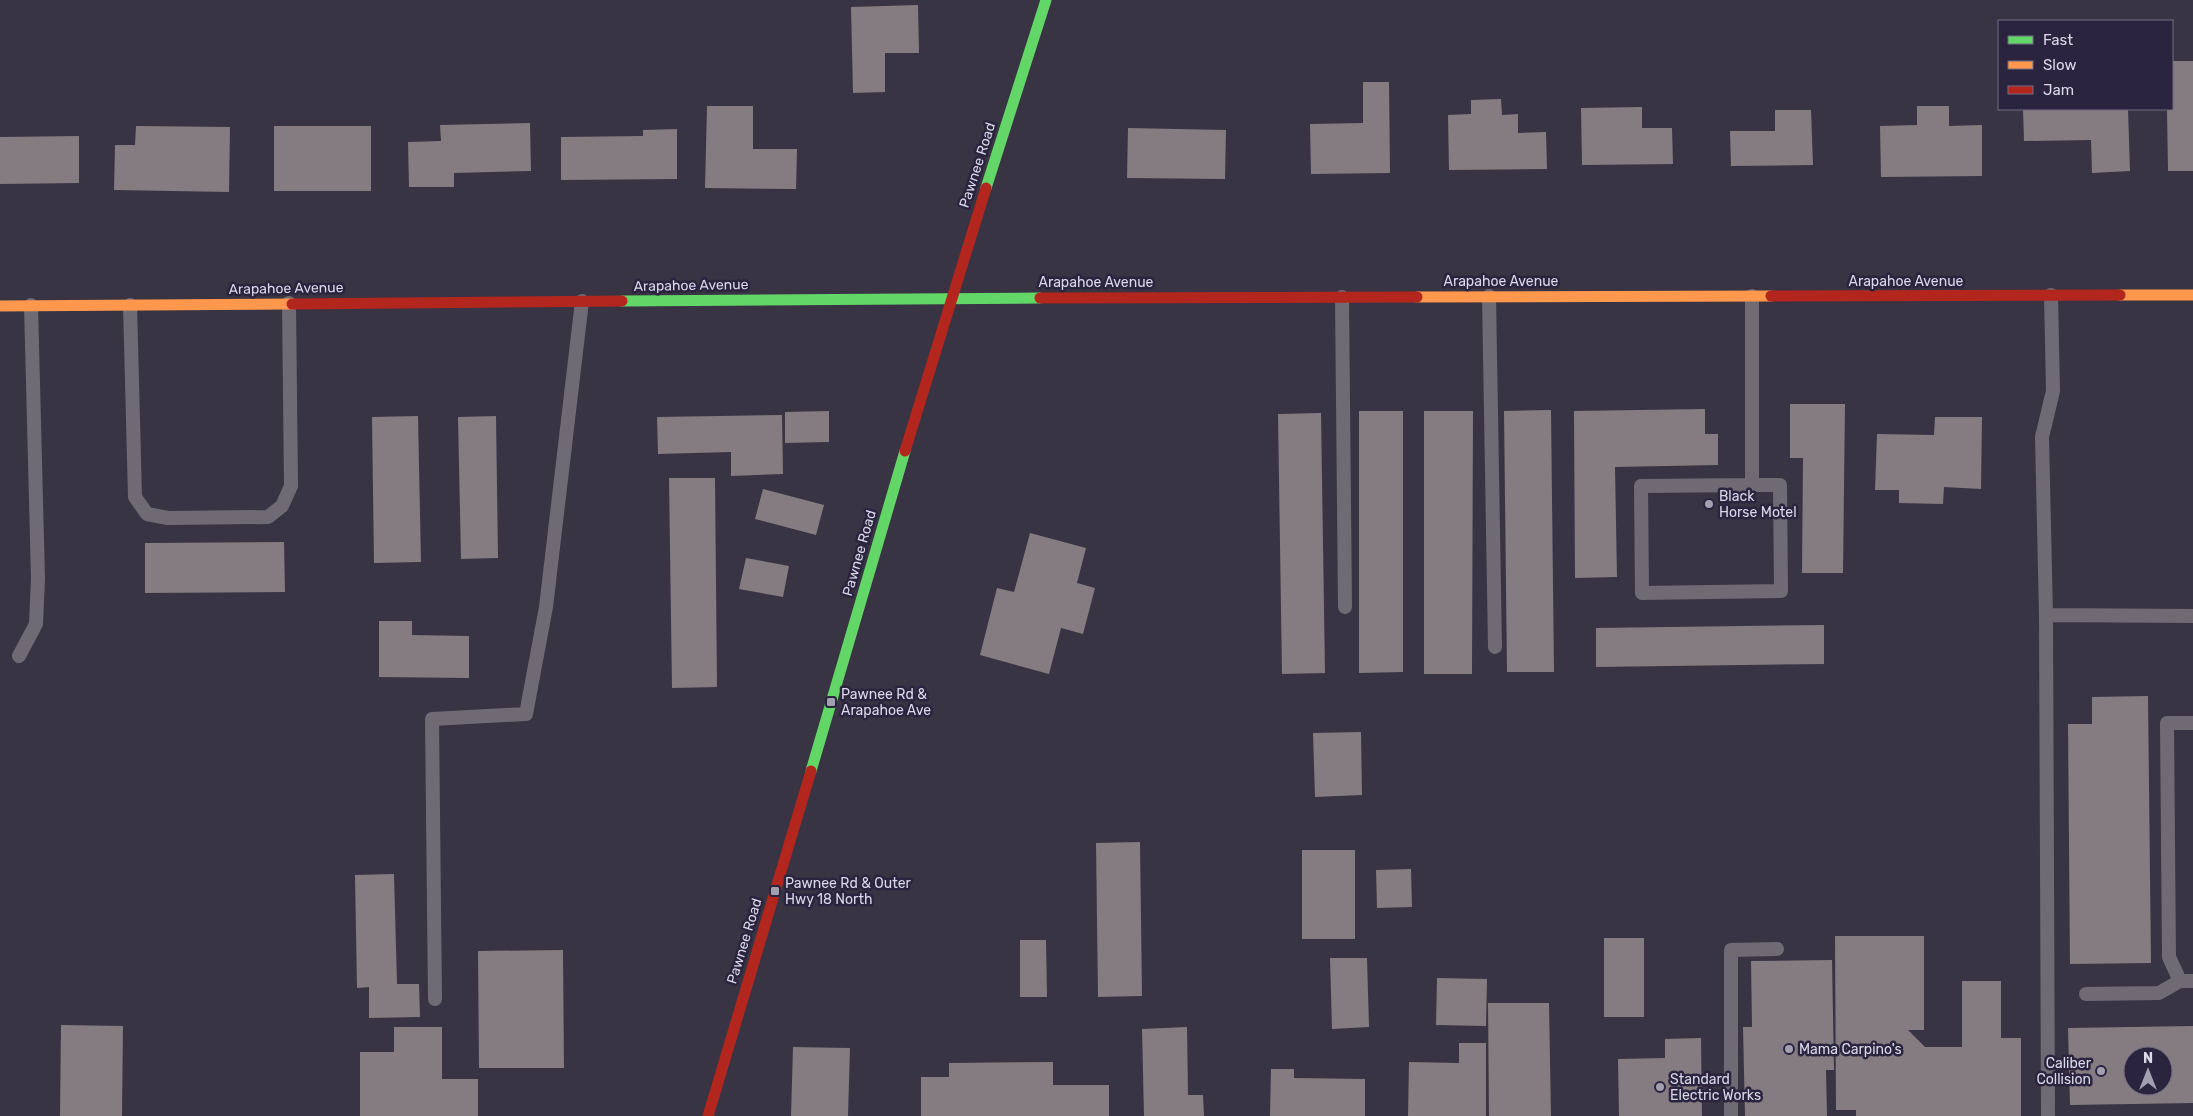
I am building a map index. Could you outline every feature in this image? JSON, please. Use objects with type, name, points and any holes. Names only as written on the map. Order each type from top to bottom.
[{"type":"street","name":"Pawnee Road","points":[[708,1116],[950,298],[1046,0]]},
{"type":"street","name":"Arapahoe Avenue","points":[[0,306],[950,298],[2193,295]]},
{"type":"lane","points":[[2048,1116],[2046,615],[2042,437],[2053,391],[2051,295]]},
{"type":"lane","points":[[1489,296],[1495,647]]},
{"type":"lane","points":[[1752,296],[1752,485]]},
{"type":"lane","points":[[1342,297],[1345,607]]},
{"type":"lane","points":[[435,999],[432,719],[526,714],[546,607],[582,301]]},
{"type":"lane","points":[[130,305],[135,497],[147,514],[168,518],[268,517],[282,506],[291,486],[289,303]]},
{"type":"lane","points":[[19,656],[36,624],[38,579],[31,306]]},
{"type":"lane","points":[[1752,485],[1780,485],[1781,591],[1642,593],[1641,486],[1752,485]]},
{"type":"lane","points":[[2046,615],[2193,616]]},
{"type":"lane","points":[[2086,994],[2159,993],[2187,981],[2169,957],[2167,723],[2193,723]]},
{"type":"lane","points":[[1731,1116],[1731,950],[1777,949]]},
{"type":"building","points":[[918,5],[919,53],[885,53],[885,92],[853,93],[851,7]]},
{"type":"building","points":[[2173,61],[2193,61],[2193,171],[2168,171],[2167,110],[2173,110]]},
{"type":"building","points":[[1363,82],[1389,82],[1390,173],[1311,174],[1310,124],[1363,123]]},
{"type":"building","points":[[1501,99],[1502,115],[1518,114],[1518,133],[1546,132],[1547,169],[1449,170],[1448,115],[1471,114],[1471,100]]},
{"type":"building","points":[[707,106],[753,106],[753,149],[797,149],[796,189],[705,188]]},
{"type":"building","points":[[1917,106],[1949,106],[1949,126],[1982,125],[1982,176],[1881,177],[1880,126],[1917,125]]},
{"type":"building","points":[[1642,107],[1642,128],[1672,128],[1673,164],[1582,165],[1581,108]]},
{"type":"building","points":[[1775,110],[1811,110],[1813,165],[1731,166],[1730,131],[1775,131]]},
{"type":"building","points":[[2023,110],[2128,110],[2130,171],[2092,173],[2091,140],[2024,141]]},
{"type":"building","points":[[530,123],[531,171],[454,173],[454,187],[409,187],[408,142],[441,141],[440,125]]},
{"type":"building","points":[[136,126],[230,127],[229,192],[114,190],[115,145],[135,145]]},
{"type":"building","points":[[274,126],[371,126],[371,191],[274,191]]},
{"type":"building","points":[[1128,128],[1226,130],[1225,179],[1127,178]]},
{"type":"building","points":[[677,129],[677,179],[561,180],[561,137],[643,136],[643,130]]},
{"type":"building","points":[[79,136],[79,183],[0,184],[0,137]]},
{"type":"building","points":[[1790,404],[1845,404],[1843,573],[1802,573],[1803,458],[1790,458]]},
{"type":"building","points":[[1705,409],[1705,434],[1718,434],[1718,465],[1615,467],[1617,577],[1575,578],[1574,411]]},
{"type":"building","points":[[1551,410],[1554,672],[1507,672],[1504,411]]},
{"type":"building","points":[[829,411],[829,442],[785,443],[785,412]]},
{"type":"building","points":[[1359,411],[1403,411],[1403,672],[1359,673]]},
{"type":"building","points":[[1424,411],[1473,411],[1472,674],[1424,674]]},
{"type":"building","points":[[1321,413],[1325,673],[1282,674],[1278,414]]},
{"type":"building","points":[[782,415],[783,474],[731,476],[731,452],[658,454],[657,417]]},
{"type":"building","points":[[418,416],[421,562],[374,563],[372,417]]},
{"type":"building","points":[[496,416],[498,558],[461,559],[458,417]]},
{"type":"building","points":[[1935,417],[1982,417],[1981,489],[1944,487],[1943,504],[1899,503],[1899,490],[1875,490],[1877,434],[1934,435]]},
{"type":"building","points":[[669,478],[715,478],[717,687],[672,688]]},
{"type":"building","points":[[763,489],[824,505],[816,535],[755,519]]},
{"type":"building","points":[[1030,533],[1086,548],[1077,583],[1095,588],[1083,634],[1061,628],[1049,674],[980,655],[997,588],[1014,592]]},
{"type":"building","points":[[284,542],[285,592],[145,593],[145,543]]},
{"type":"building","points":[[746,558],[789,566],[783,597],[739,589]]},
{"type":"building","points":[[379,621],[412,621],[412,635],[469,636],[469,678],[379,677]]},
{"type":"building","points":[[1824,625],[1824,664],[1596,667],[1596,628]]},
{"type":"building","points":[[2148,696],[2151,963],[2070,964],[2068,724],[2092,724],[2092,697]]},
{"type":"building","points":[[1361,732],[1362,795],[1315,797],[1313,733]]},
{"type":"building","points":[[1140,842],[1142,996],[1098,997],[1096,843]]},
{"type":"building","points":[[1302,850],[1355,850],[1355,939],[1302,939]]},
{"type":"building","points":[[1411,869],[1412,907],[1377,908],[1376,870]]},
{"type":"building","points":[[394,874],[397,984],[419,984],[420,1017],[369,1018],[369,987],[357,988],[355,875]]},
{"type":"building","points":[[1835,936],[1924,936],[1924,1030],[1908,1030],[1925,1047],[1962,1047],[1962,981],[2001,981],[2001,1038],[2021,1038],[2021,1116],[1856,1116],[1856,1110],[1836,1110]]},
{"type":"building","points":[[1604,938],[1644,938],[1644,1017],[1604,1017]]},
{"type":"building","points":[[1020,940],[1046,940],[1047,997],[1020,997]]},
{"type":"building","points":[[563,950],[564,1068],[479,1068],[478,951]]},
{"type":"building","points":[[1330,958],[1367,958],[1369,1027],[1332,1029]]},
{"type":"building","name":"Mama Carpino's","points":[[1832,960],[1834,1070],[1826,1070],[1827,1116],[1745,1116],[1743,1027],[1752,1027],[1751,961]]},
{"type":"building","points":[[1437,978],[1487,979],[1486,1026],[1436,1025]]},
{"type":"building","points":[[1488,1003],[1549,1003],[1551,1116],[1489,1116]]},
{"type":"building","points":[[61,1025],[123,1026],[122,1116],[60,1116]]},
{"type":"building","name":"Caliber Collision","points":[[2193,1026],[2193,1103],[2070,1105],[2068,1028]]},
{"type":"building","points":[[394,1027],[442,1027],[442,1079],[478,1079],[478,1116],[360,1116],[360,1052],[394,1052]]},
{"type":"building","points":[[1187,1027],[1188,1095],[1203,1095],[1204,1116],[1144,1116],[1142,1029]]},
{"type":"building","name":"Standard Electric Works","points":[[1701,1038],[1702,1116],[1619,1116],[1618,1059],[1665,1058],[1665,1039]]},
{"type":"building","points":[[1459,1043],[1486,1043],[1486,1116],[1408,1116],[1409,1062],[1459,1063]]},
{"type":"building","points":[[793,1047],[850,1048],[848,1116],[791,1116]]},
{"type":"building","points":[[1053,1062],[1053,1085],[1109,1085],[1109,1116],[921,1116],[921,1077],[949,1077],[949,1063]]},
{"type":"building","points":[[1271,1069],[1294,1069],[1294,1078],[1365,1079],[1365,1116],[1270,1116]]},
{"type":"traffic: fast","points":[[986,188],[1046,0]]},
{"type":"traffic: fast","points":[[622,301],[1040,298]]},
{"type":"traffic: fast","points":[[811,771],[905,451]]},
{"type":"traffic: slow","points":[[2120,295],[2193,295]]},
{"type":"traffic: slow","points":[[1417,297],[1771,296]]},
{"type":"traffic: slow","points":[[0,306],[292,304]]},
{"type":"traffic: jam","points":[[905,451],[986,188]]},
{"type":"traffic: jam","points":[[1771,296],[2120,295]]},
{"type":"traffic: jam","points":[[1040,298],[1417,297]]},
{"type":"traffic: jam","points":[[292,304],[622,301]]},
{"type":"traffic: jam","points":[[708,1116],[811,771]]},
{"type":"place","name":"Black Horse Motel","points":[[1709,504]]},
{"type":"place","name":"Pawnee Rd & Arapahoe Ave","points":[[831,702]]},
{"type":"place","name":"Pawnee Rd & Outer Hwy 18 North","points":[[775,891]]},
{"type":"place","name":"Mama Carpino's","points":[[1789,1049]]},
{"type":"place","name":"Caliber Collision","points":[[2101,1071]]},
{"type":"place","name":"Standard Electric Works","points":[[1660,1087]]}]
